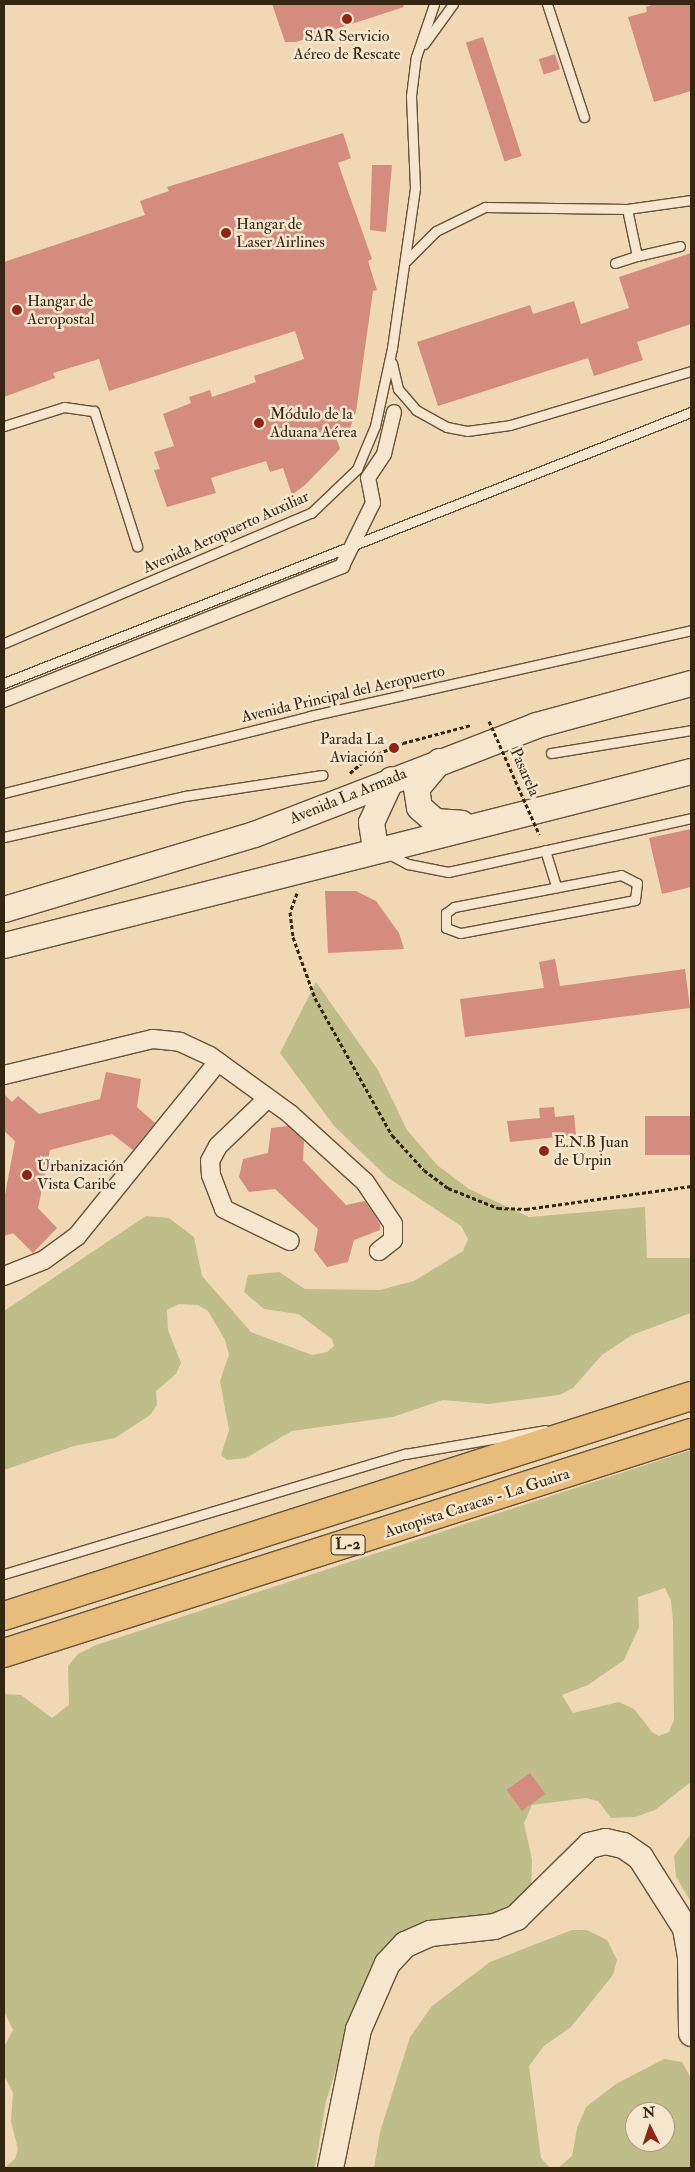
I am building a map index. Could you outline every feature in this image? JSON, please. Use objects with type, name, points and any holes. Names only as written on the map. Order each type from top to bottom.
[{"type":"highway","name":"L-2","points":[[4,1616],[691,1396]]},
{"type":"highway","name":"Autopista Caracas - La Guaira","points":[[4,1653],[691,1433]]},
{"type":"main road","name":"Avenida La Armada","points":[[4,909],[194,854],[391,779],[442,757],[536,725],[691,683]]},
{"type":"main road","points":[[442,757],[416,788],[419,807],[435,821],[471,823]]},
{"type":"main road","points":[[4,945],[471,823],[691,771]]},
{"type":"main road","points":[[375,848],[372,822],[391,779]]},
{"type":"main road","points":[[330,2168],[358,2029],[387,1963],[405,1944],[423,1935],[494,1926],[516,1917],[588,1845],[605,1840],[623,1845],[640,1857],[685,1928],[690,1957],[691,2033]]},
{"type":"street","points":[[4,700],[342,566],[373,503],[368,478],[384,454],[394,412]]},
{"type":"street","points":[[4,952],[30,938]]},
{"type":"street","points":[[4,1075],[153,1040],[180,1042],[218,1062],[290,1114],[374,1194],[393,1224],[393,1240],[379,1251]]},
{"type":"street","points":[[4,1276],[44,1260],[77,1236],[218,1062]]},
{"type":"street","points":[[267,1099],[218,1146],[210,1161],[211,1176],[224,1209],[290,1241]]},
{"type":"lane","name":"Avenida Aeropuerto Auxiliar","points":[[4,644],[294,521],[330,500],[357,469],[368,448],[392,348],[414,188],[410,96],[416,57],[434,4]]},
{"type":"lane","points":[[416,57],[453,4]]},
{"type":"lane","points":[[547,4],[584,117]]},
{"type":"lane","points":[[404,264],[436,231],[485,207],[627,209],[691,200]]},
{"type":"lane","points":[[627,209],[637,256]]},
{"type":"lane","points":[[615,264],[637,256],[680,246]]},
{"type":"lane","points":[[392,348],[393,376],[407,400],[429,419],[467,431],[510,425],[691,371]]},
{"type":"lane","points":[[4,426],[64,407],[94,411],[138,546]]},
{"type":"lane","points":[[4,683],[351,548],[691,412]]},
{"type":"lane","name":"Avenida Principal del Aeropuerto","points":[[4,793],[319,714],[691,630]]},
{"type":"lane","points":[[551,753],[691,730]]},
{"type":"lane","points":[[4,837],[185,796],[322,775]]},
{"type":"lane","points":[[375,848],[408,864],[448,872],[691,818]]},
{"type":"lane","points":[[544,850],[556,886]]},
{"type":"lane","points":[[621,875],[637,883],[639,892],[635,900],[460,933],[446,928],[446,913],[454,907],[556,886],[621,875]]},
{"type":"lane","points":[[4,1574],[405,1454],[636,1414]]},
{"type":"path","name":"Pasarela","points":[[488,721],[539,834]]},
{"type":"path","points":[[403,743],[460,728]]},
{"type":"path","points":[[303,890],[292,900],[290,912],[300,964],[392,1135],[424,1170],[468,1198],[498,1208],[562,1206],[691,1186]]},
{"type":"shaded area","points":[[316,982],[378,1070],[407,1130],[437,1165],[469,1189],[529,1217],[645,1207],[647,1258],[691,1258],[691,1313],[632,1335],[602,1355],[573,1388],[559,1395],[488,1404],[443,1400],[393,1417],[292,1431],[246,1458],[227,1460],[221,1455],[229,1430],[220,1381],[229,1355],[225,1340],[208,1311],[198,1305],[179,1304],[167,1310],[168,1330],[181,1363],[176,1374],[156,1391],[157,1405],[150,1415],[115,1438],[74,1446],[4,1470],[4,1311],[146,1216],[169,1218],[194,1237],[202,1276],[251,1332],[312,1355],[327,1352],[334,1346],[332,1339],[298,1314],[264,1309],[244,1292],[248,1275],[279,1272],[305,1289],[380,1290],[414,1281],[463,1251],[468,1239],[461,1226],[387,1177],[334,1126],[280,1053]]},
{"type":"shaded area","points":[[691,1450],[691,1782],[655,1810],[635,1817],[611,1818],[598,1801],[586,1798],[532,1805],[524,1823],[532,1860],[531,1894],[517,1913],[383,1954],[365,1980],[326,2101],[315,2168],[4,2168],[15,2159],[18,2149],[11,2121],[13,2093],[4,2075],[4,2047],[13,2030],[4,2011],[4,1694],[21,1695],[52,1718],[69,1705],[68,1666],[78,1654],[96,1645]],"holes":[[[665,1588],[671,1601],[674,1720],[669,1732],[659,1736],[652,1732],[634,1709],[619,1702],[573,1713],[562,1695],[588,1685],[624,1660],[639,1627],[638,1597]]]},
{"type":"shaded area","points":[[691,1834],[691,1902],[676,1877],[674,1856]]},
{"type":"shaded area","points":[[572,1930],[587,1930],[607,1940],[617,1960],[613,1975],[571,2027],[544,2046],[529,2066],[541,2158],[550,2168],[374,2168],[380,2132],[410,2037],[432,2006],[490,1962]]},
{"type":"shaded area","points":[[664,2059],[682,2062],[691,2078],[691,2168],[558,2168],[572,2156],[577,2128],[586,2107],[616,2084]]},
{"type":"building","points":[[272,4],[403,4],[404,7],[296,42],[285,42]]},
{"type":"building","points":[[654,4],[691,4],[691,91],[654,102],[628,17],[647,12],[646,7]]},
{"type":"building","points":[[483,37],[522,156],[505,161],[466,43]]},
{"type":"building","points":[[555,54],[560,69],[544,74],[539,59]]},
{"type":"building","points":[[343,133],[351,158],[338,163],[372,259],[368,261],[377,290],[373,291],[356,412],[348,433],[336,437],[340,449],[306,484],[292,495],[283,468],[270,472],[266,461],[211,478],[216,493],[167,507],[154,470],[160,469],[154,452],[174,446],[163,414],[191,403],[189,397],[210,390],[212,397],[256,382],[254,376],[304,359],[295,331],[109,391],[99,359],[53,373],[55,378],[4,397],[4,262],[145,215],[140,201],[169,191],[167,187]]},
{"type":"building","points":[[372,165],[392,165],[386,232],[370,230]]},
{"type":"building","points":[[691,253],[691,324],[637,342],[643,360],[594,376],[588,358],[438,406],[417,342],[530,305],[533,314],[574,301],[581,324],[629,308],[619,277]]},
{"type":"building","points":[[691,829],[691,887],[662,894],[649,838]]},
{"type":"building","points":[[325,891],[356,891],[376,901],[399,933],[404,949],[328,953]]},
{"type":"building","points":[[555,959],[560,986],[685,969],[690,1008],[465,1037],[460,999],[544,988],[539,962]]},
{"type":"building","name":"Urbanización Vista Caribe","points":[[106,1072],[141,1079],[137,1107],[155,1123],[133,1150],[112,1134],[50,1150],[38,1208],[57,1228],[33,1253],[13,1233],[4,1236],[4,1200],[15,1141],[4,1131],[4,1094],[12,1102],[18,1096],[39,1114],[100,1099]]},
{"type":"building","points":[[554,1107],[555,1117],[574,1115],[576,1135],[510,1142],[507,1121],[540,1118],[539,1108]]},
{"type":"building","points":[[645,1116],[691,1116],[691,1155],[645,1155]]},
{"type":"building","points":[[288,1126],[304,1141],[303,1160],[346,1205],[365,1201],[380,1224],[380,1230],[354,1240],[348,1262],[327,1267],[314,1250],[318,1229],[275,1189],[249,1192],[239,1177],[243,1159],[268,1153],[271,1128]]},
{"type":"building","points":[[530,1773],[545,1794],[522,1811],[507,1790]]},
{"type":"place","name":"SAR Servicio Aéreo de Rescate","points":[[347,19]]},
{"type":"place","name":"Hangar de Laser Airlines","points":[[226,233]]},
{"type":"place","name":"Hangar de Aeropostal","points":[[17,310]]},
{"type":"place","name":"Módulo de la Aduana Aérea","points":[[259,423]]},
{"type":"place","name":"Parada La Aviación","points":[[394,748]]},
{"type":"place","name":"E.N.B Juan de Urpin","points":[[544,1151]]},
{"type":"place","name":"Urbanización Vista Caribe","points":[[27,1175]]}]
